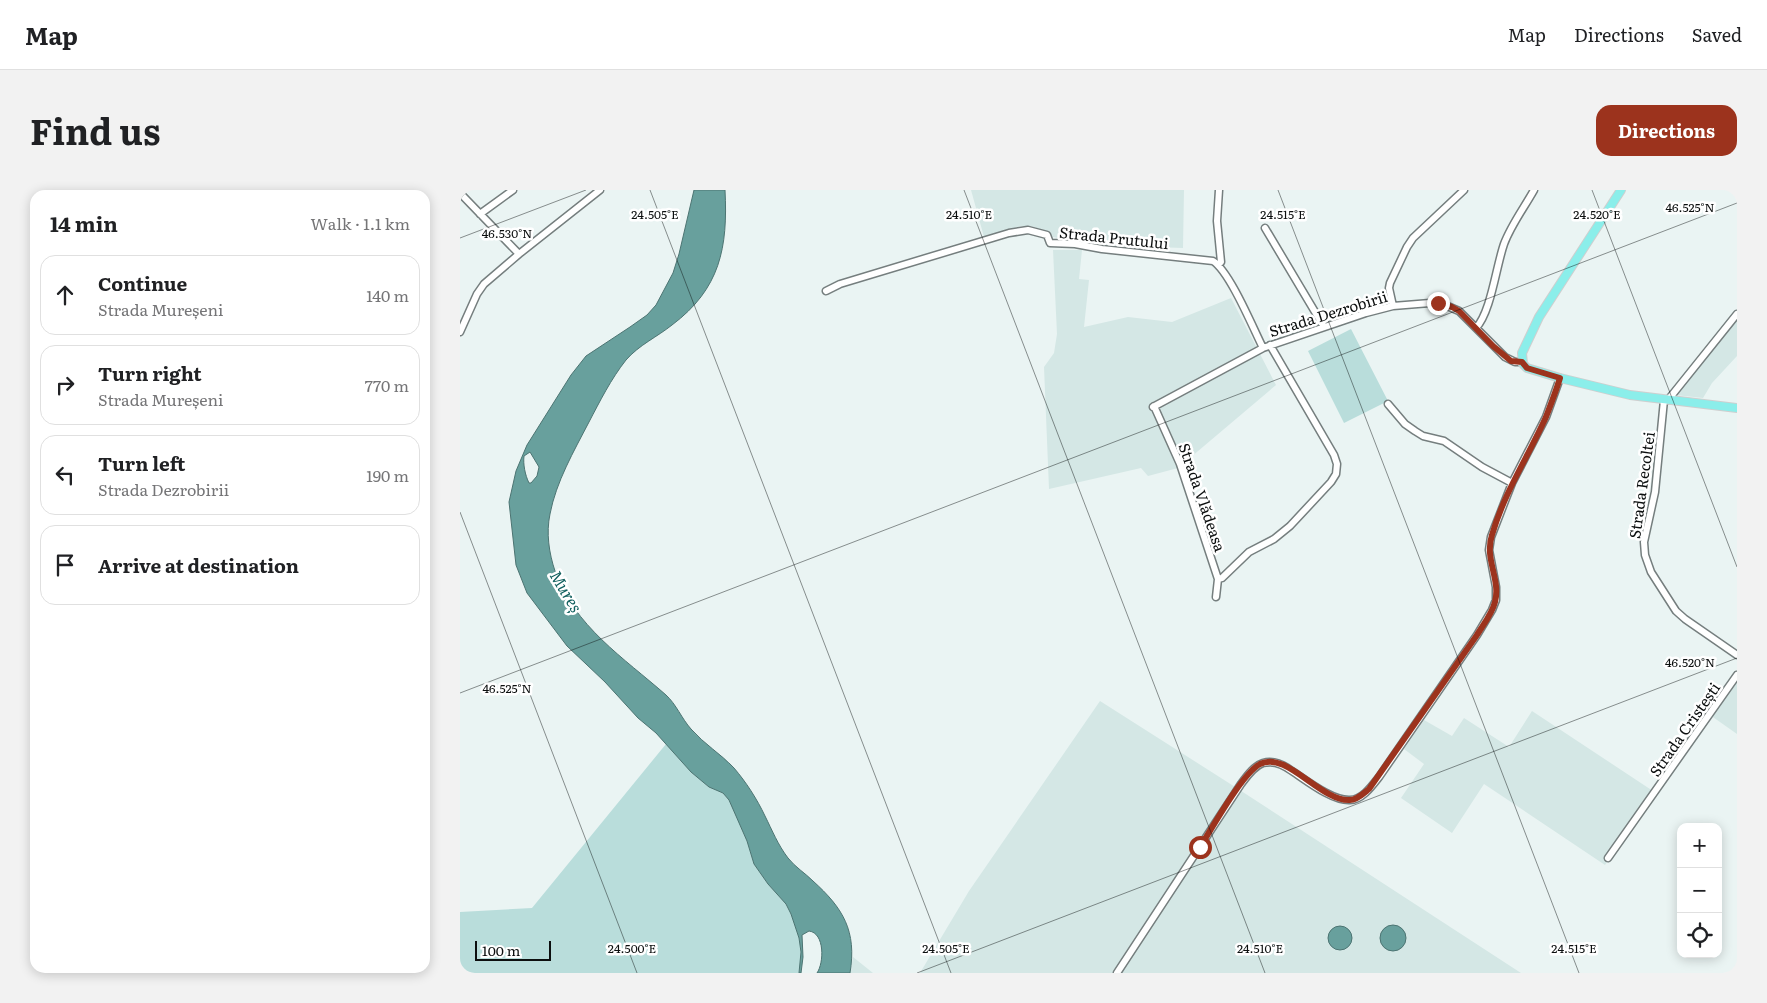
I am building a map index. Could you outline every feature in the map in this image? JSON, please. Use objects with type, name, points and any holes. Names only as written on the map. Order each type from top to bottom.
[{"type":"main road","points":[[1522,362],[1522,353],[1539,317],[1621,190]]},
{"type":"main road","name":"Strada Dezrobirii","points":[[1522,362],[1527,368],[1630,395],[1737,408]]},
{"type":"street","points":[[480,214],[513,190]]},
{"type":"street","points":[[460,332],[477,294],[484,284],[600,190]]},
{"type":"street","points":[[1219,190],[1217,221],[1221,262],[1218,265],[1227,275],[1263,348]]},
{"type":"street","points":[[1393,306],[1389,288],[1390,283],[1407,247],[1421,230],[1464,190]]},
{"type":"street","points":[[1476,328],[1483,317],[1511,228],[1534,190]]},
{"type":"street","points":[[460,193],[519,254]]},
{"type":"street","points":[[1265,228],[1324,327]]},
{"type":"street","name":"Strada Prutului","points":[[826,291],[840,284],[1009,233],[1028,230],[1048,235],[1050,243],[1075,244],[1102,249],[1206,260],[1218,265]]},
{"type":"street","name":"Strada Dezrobirii","points":[[1154,407],[1270,345],[1393,306],[1430,303],[1445,305],[1459,311],[1505,357],[1515,362],[1522,362]]},
{"type":"street","points":[[1666,400],[1737,314]]},
{"type":"street","points":[[1218,579],[1222,578],[1249,552],[1274,539],[1290,526],[1331,482],[1336,474],[1337,464],[1334,455],[1270,345]]},
{"type":"street","points":[[1117,973],[1252,770],[1262,763],[1273,762],[1284,766],[1328,794],[1340,799],[1350,800],[1361,796],[1369,789],[1477,635],[1492,610],[1496,600],[1496,587],[1489,550],[1491,537],[1498,514],[1546,417],[1560,378]]},
{"type":"street","name":"Strada Recoltei","points":[[1666,400],[1655,492],[1644,542],[1645,555],[1652,572],[1676,610],[1685,619],[1737,655]]},
{"type":"street","points":[[1388,404],[1415,431],[1423,436],[1444,441],[1482,467],[1512,483]]},
{"type":"street","name":"Strada Vlădeasa","points":[[1154,407],[1180,464],[1218,579],[1216,597]]},
{"type":"street","name":"Strada Cristești","points":[[1608,858],[1737,675]]},
{"type":"shaded area","points":[[694,190],[725,190],[725,230],[718,266],[711,282],[688,311],[672,325],[642,345],[626,360],[606,390],[561,478],[553,502],[548,536],[551,557],[564,591],[587,625],[617,654],[666,695],[691,729],[734,768],[755,797],[778,843],[788,858],[823,891],[840,911],[849,933],[851,945],[850,973],[817,973],[821,962],[822,949],[818,937],[809,931],[802,935],[803,957],[801,973],[799,973],[801,952],[799,938],[791,914],[786,904],[768,884],[754,864],[747,841],[729,800],[723,793],[709,787],[691,772],[656,733],[638,718],[605,682],[567,646],[527,593],[516,565],[509,502],[516,471],[527,445],[571,375],[586,356],[647,315],[656,305],[673,273]],"holes":[[[530,452],[539,467],[537,476],[529,483],[526,477],[524,456]]]},
{"type":"shaded area","points":[[971,190],[1184,190],[1183,248],[1095,245],[1053,237],[1049,232],[1031,226],[1021,226],[984,237]]},
{"type":"shaded area","points":[[1053,250],[1082,250],[1079,279],[1089,280],[1084,327],[1128,317],[1172,322],[1231,298],[1276,385],[1178,468],[1148,476],[1141,468],[1049,489],[1044,367],[1054,353],[1057,334]]},
{"type":"shaded area","points":[[1737,317],[1737,356],[1712,383],[1703,398],[1675,395]]},
{"type":"shaded area","points":[[1351,329],[1388,401],[1344,423],[1308,351]]},
{"type":"shaded area","points":[[1737,677],[1737,734],[1710,715]]},
{"type":"shaded area","points":[[1100,701],[1521,973],[920,973],[969,891]]},
{"type":"shaded area","points":[[1532,711],[1656,793],[1605,865],[1484,784],[1452,833],[1401,798],[1424,764],[1404,749],[1424,720],[1452,736],[1464,718],[1509,747]]},
{"type":"shaded area","points":[[666,744],[691,772],[709,787],[723,793],[732,804],[754,864],[768,884],[786,904],[791,914],[799,938],[801,952],[799,973],[460,973],[460,912],[532,908]]},
{"type":"shaded area","points":[[1393,925],[1402,929],[1406,938],[1402,947],[1393,951],[1384,947],[1380,938],[1384,929]]},
{"type":"shaded area","points":[[1340,926],[1349,929],[1352,938],[1349,947],[1340,950],[1331,947],[1328,938],[1331,929]]},
{"type":"shaded area","points":[[853,957],[873,973],[850,973]]},
{"type":"route","points":[[1200,847],[1241,784],[1252,770],[1262,763],[1273,762],[1284,766],[1328,794],[1340,799],[1350,800],[1361,796],[1379,777],[1477,635],[1492,610],[1496,600],[1496,587],[1490,562],[1491,537],[1498,514],[1546,417],[1560,378],[1527,368],[1522,362],[1511,361],[1493,346],[1459,311],[1438,303]]},
{"type":"water label","name":"Mureș","points":[[567,591]]}]
